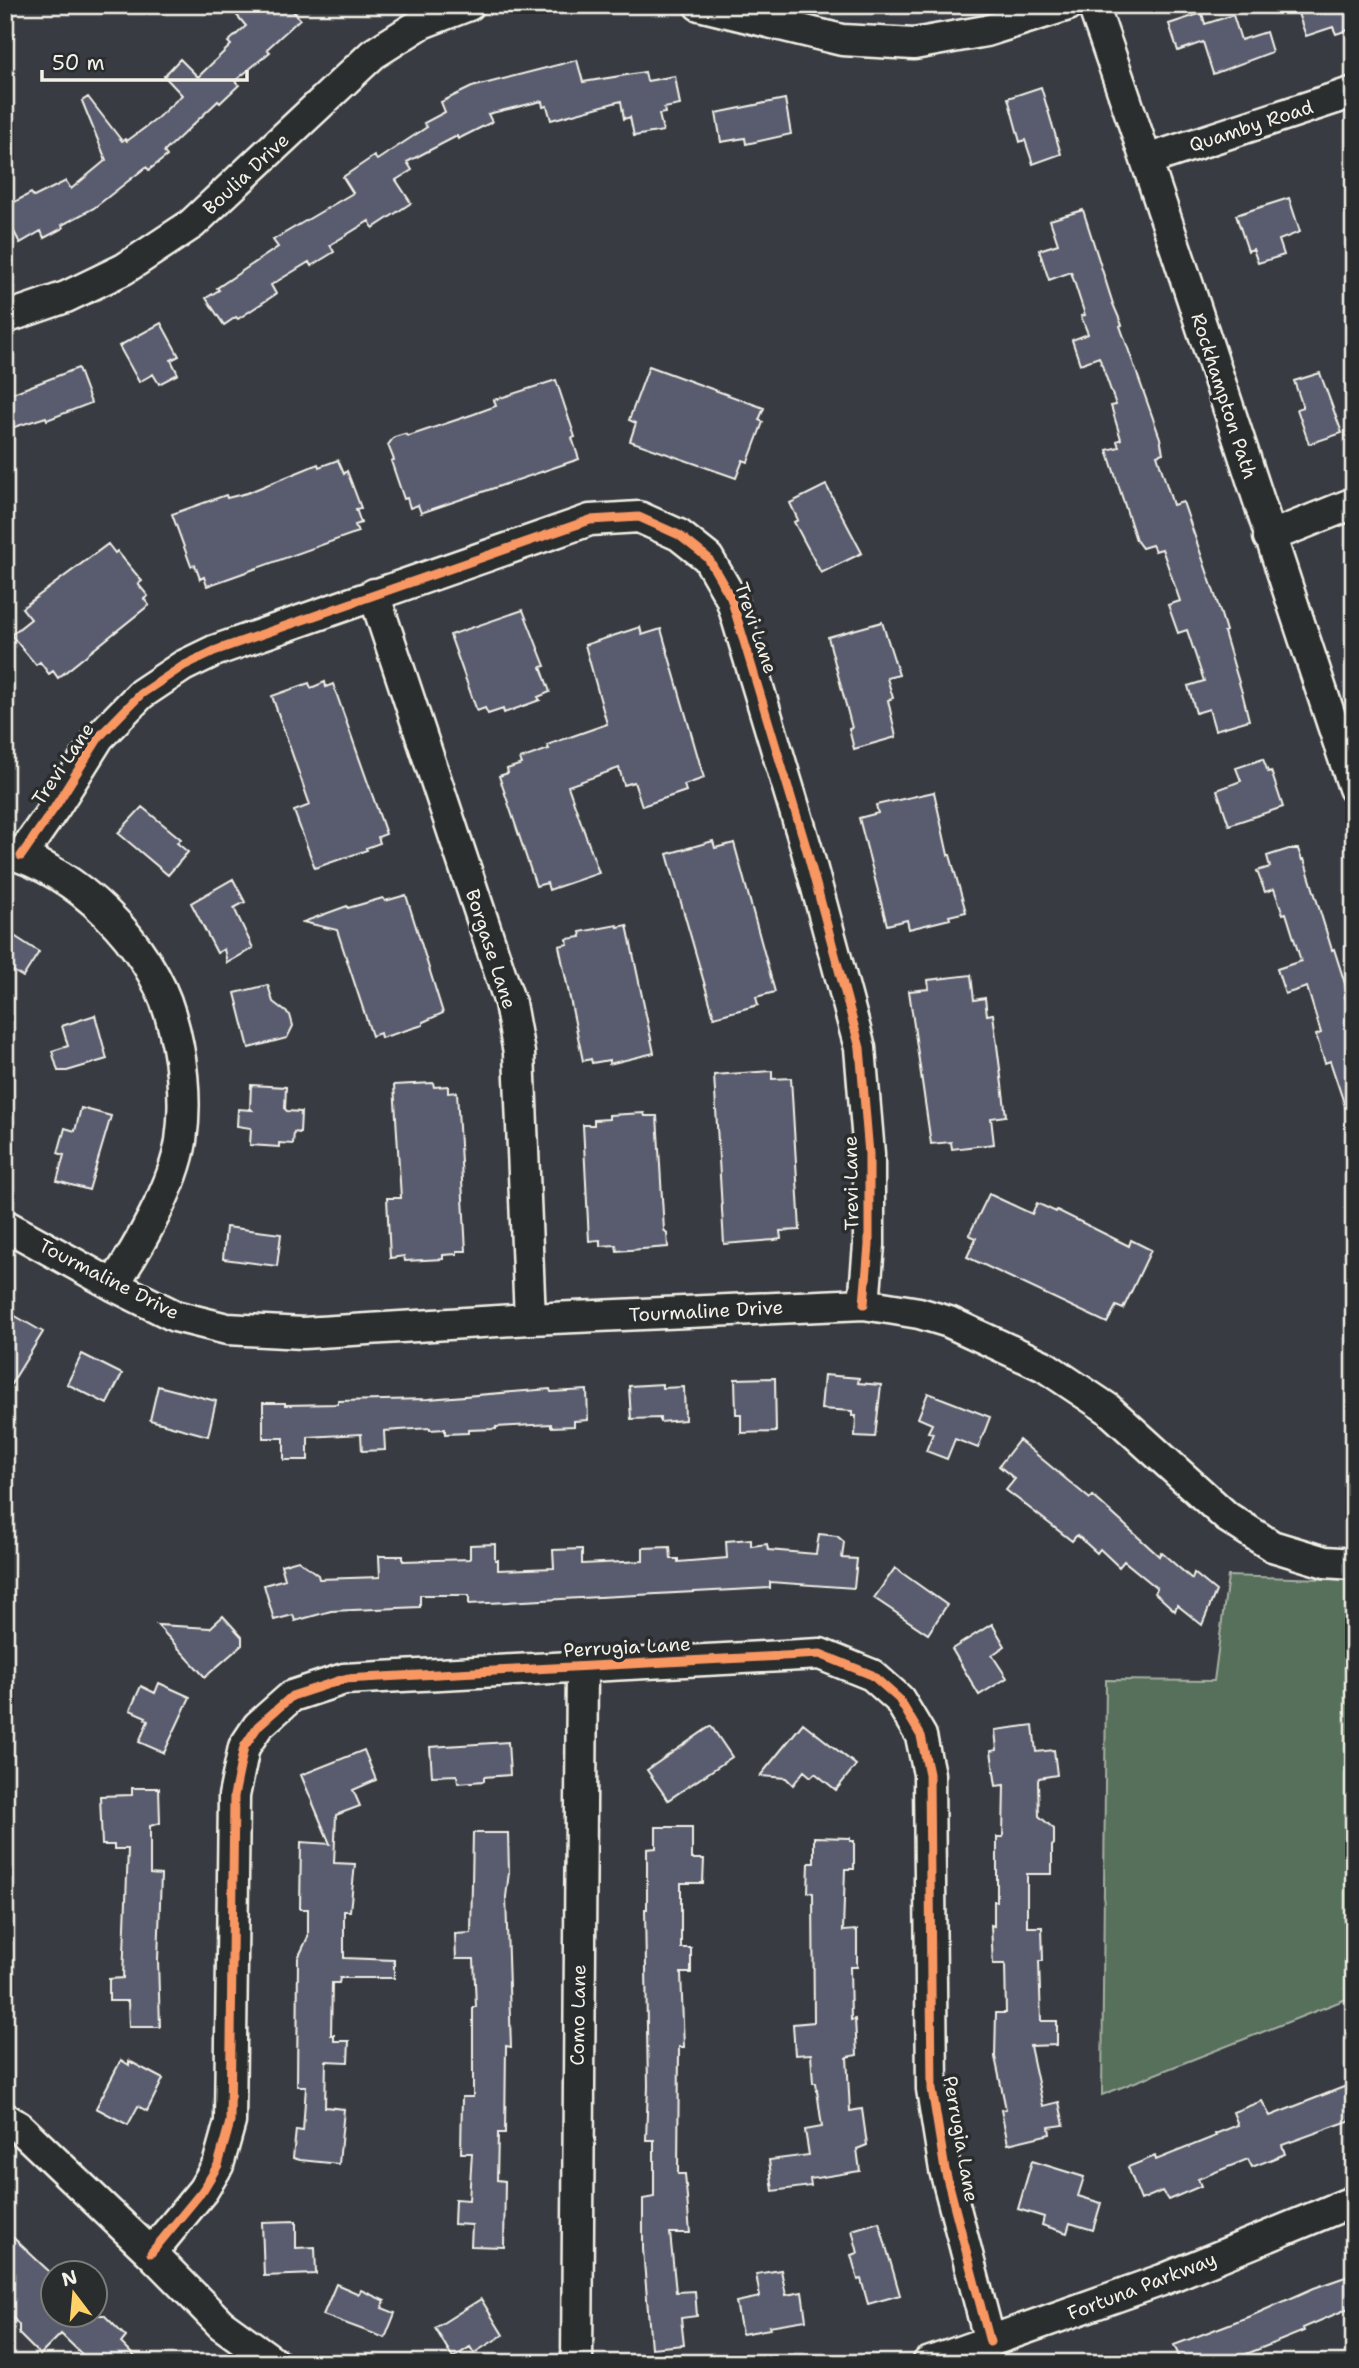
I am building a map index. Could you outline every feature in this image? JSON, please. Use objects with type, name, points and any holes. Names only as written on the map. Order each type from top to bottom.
[{"type":"street","name":"Boulia Drive","points":[[5,318],[66,297],[124,269],[192,224],[373,54],[422,23],[469,5]]},
{"type":"street","points":[[699,5],[842,40],[914,44],[986,31],[1068,5]]},
{"type":"street","name":"Rockhampton Path","points":[[1093,5],[1147,160],[1269,537],[1354,788]]},
{"type":"street","name":"Quamby Road","points":[[1147,160],[1354,92]]},
{"type":"street","points":[[1269,537],[1354,503]]},
{"type":"street","name":"Trevi Lane","points":[[13,854],[55,807],[99,737],[141,694],[183,666],[214,651],[590,520],[639,517],[679,535],[708,558],[731,598],[806,847],[860,1048],[869,1154],[869,1245],[864,1304]]},
{"type":"street","name":"Borgase Lane","points":[[374,594],[510,1003],[519,1052],[530,1319]]},
{"type":"street","points":[[13,854],[62,876],[111,917],[151,971],[170,1013],[183,1080],[181,1142],[164,1195],[130,1261],[113,1285]]},
{"type":"street","name":"Tourmaline Drive","points":[[5,1225],[113,1285],[175,1315],[227,1329],[303,1333],[530,1319],[864,1304],[919,1313],[949,1322],[1044,1366],[1107,1408],[1227,1517],[1272,1546],[1325,1562],[1354,1564]]},
{"type":"street","name":"Perrugia Lane","points":[[151,2253],[203,2190],[218,2165],[230,2122],[234,1796],[244,1747],[258,1727],[292,1696],[344,1679],[820,1654],[872,1675],[899,1699],[921,1736],[929,1774],[932,2089],[946,2170],[990,2342]]},
{"type":"street","name":"Como Lane","points":[[577,2363],[582,1667]]},
{"type":"street","points":[[5,2118],[19,2127],[221,2324],[275,2363]]},
{"type":"street","name":"Fortuna Parkway","points":[[928,2363],[1162,2280],[1354,2201]]},
{"type":"green space","points":[[1228,1576],[1354,1580],[1354,1996],[1102,2095],[1106,1680],[1214,1681]]},
{"type":"building","points":[[228,5],[288,5],[300,19],[267,49],[270,52],[235,81],[239,85],[164,152],[167,156],[149,170],[146,167],[94,208],[62,225],[63,228],[44,238],[41,231],[20,243],[5,215],[5,207],[31,193],[34,197],[66,181],[71,189],[106,160],[82,101],[88,97],[122,141],[127,141],[182,95],[164,76],[180,59],[198,77],[231,45],[228,42],[246,26]]},
{"type":"building","points":[[1295,5],[1354,5],[1354,28],[1336,34],[1333,27],[1306,36]]},
{"type":"building","points":[[1202,13],[1205,24],[1233,15],[1241,40],[1266,32],[1272,52],[1213,74],[1203,42],[1178,51],[1169,24]]},
{"type":"building","points":[[577,60],[583,82],[645,72],[647,81],[675,76],[680,105],[664,108],[665,113],[659,114],[663,131],[634,136],[630,117],[624,119],[621,101],[551,120],[547,106],[543,107],[542,101],[488,114],[492,122],[458,139],[457,136],[407,162],[412,170],[396,180],[411,203],[373,228],[369,221],[330,245],[334,252],[311,266],[309,262],[271,285],[276,294],[224,325],[206,298],[278,247],[273,240],[353,193],[343,177],[374,156],[377,160],[427,127],[424,123],[445,112],[441,102],[472,87]]},
{"type":"building","points":[[1041,87],[1061,154],[1033,164],[1025,140],[1020,142],[1008,98]]},
{"type":"building","points":[[785,99],[791,134],[746,144],[745,138],[721,142],[716,113]]},
{"type":"building","points":[[1289,198],[1300,232],[1279,240],[1284,255],[1258,263],[1253,249],[1248,251],[1236,215]]},
{"type":"building","points":[[1083,210],[1160,438],[1163,453],[1157,455],[1173,505],[1183,502],[1215,595],[1243,696],[1249,720],[1215,730],[1209,709],[1196,713],[1188,686],[1204,681],[1187,630],[1178,633],[1168,605],[1180,601],[1162,549],[1155,551],[1152,545],[1142,548],[1136,540],[1107,450],[1119,447],[1117,441],[1121,439],[1111,406],[1116,405],[1099,357],[1080,364],[1072,340],[1088,334],[1081,316],[1085,315],[1071,272],[1049,280],[1039,250],[1058,244],[1050,220]]},
{"type":"building","points":[[161,323],[179,356],[171,360],[178,374],[159,384],[153,374],[139,382],[119,346]]},
{"type":"building","points":[[649,366],[764,408],[759,420],[763,422],[748,462],[743,460],[736,478],[630,441],[636,423],[629,420]]},
{"type":"building","points":[[78,368],[91,403],[47,420],[46,417],[5,430],[5,396]]},
{"type":"building","points":[[1320,373],[1342,433],[1309,444],[1297,409],[1303,407],[1294,381]]},
{"type":"building","points":[[556,380],[575,437],[572,438],[579,459],[421,513],[418,505],[410,508],[407,498],[404,499],[391,461],[394,460],[388,445],[394,437],[404,434],[409,436],[474,414],[496,406],[494,400]]},
{"type":"building","points":[[338,460],[344,474],[347,471],[361,508],[356,509],[361,523],[355,525],[358,532],[207,586],[204,577],[200,579],[195,565],[191,566],[172,514],[226,495],[227,498],[247,493],[318,464],[319,467]]},
{"type":"building","points":[[826,485],[862,553],[821,573],[794,522],[798,520],[790,503]]},
{"type":"building","points":[[108,544],[142,581],[138,584],[148,596],[144,599],[149,605],[58,678],[53,671],[49,674],[40,662],[36,665],[11,635],[31,619],[22,608]]},
{"type":"building","points":[[523,610],[545,666],[541,667],[550,692],[538,697],[540,700],[504,713],[503,709],[488,714],[485,708],[477,711],[450,635]]},
{"type":"building","points":[[882,622],[899,675],[887,678],[893,698],[888,700],[896,737],[854,749],[849,729],[852,728],[828,637]]},
{"type":"building","points":[[640,627],[642,635],[661,629],[704,778],[684,785],[686,791],[642,806],[634,782],[624,785],[619,768],[568,786],[599,873],[549,890],[547,883],[536,886],[499,776],[508,773],[507,769],[522,764],[520,759],[549,749],[547,745],[607,724],[585,645]]},
{"type":"building","points":[[325,682],[326,687],[333,684],[386,834],[378,837],[380,843],[366,848],[367,850],[315,868],[294,811],[310,805],[272,696],[309,683],[311,688]]},
{"type":"building","points":[[1263,759],[1268,772],[1271,771],[1283,807],[1229,825],[1217,790],[1241,781],[1236,768]]},
{"type":"building","points":[[934,792],[948,855],[966,912],[949,916],[950,919],[909,929],[907,920],[887,925],[859,818],[878,813],[876,805]]},
{"type":"building","points":[[142,807],[181,839],[177,843],[188,852],[168,875],[118,833]]},
{"type":"building","points":[[713,841],[715,848],[734,843],[775,992],[756,997],[758,1005],[714,1017],[667,854]]},
{"type":"building","points":[[1298,849],[1302,860],[1304,859],[1348,993],[1344,994],[1354,1023],[1354,1121],[1350,1121],[1330,1061],[1325,1063],[1316,1035],[1321,1033],[1307,987],[1285,994],[1277,969],[1301,961],[1286,913],[1283,914],[1274,889],[1265,892],[1257,871],[1270,867],[1267,856]]},
{"type":"building","points":[[233,879],[245,902],[234,908],[253,948],[227,963],[224,949],[217,953],[191,903]]},
{"type":"building","points":[[406,895],[443,1013],[423,1022],[423,1025],[381,1038],[380,1033],[372,1036],[337,930],[303,922],[347,906],[348,908],[383,898],[385,901]]},
{"type":"building","points":[[627,925],[654,1053],[609,1064],[609,1060],[592,1063],[591,1059],[583,1061],[559,946],[568,944],[567,939],[581,937],[580,932]]},
{"type":"building","points":[[5,930],[39,952],[23,977],[5,966]]},
{"type":"building","points":[[971,975],[974,1000],[985,998],[987,1015],[993,1014],[1006,1116],[991,1118],[994,1144],[952,1149],[951,1142],[931,1144],[909,991],[929,989],[928,980]]},
{"type":"building","points":[[268,985],[273,1002],[290,1015],[293,1026],[287,1038],[249,1048],[235,993]]},
{"type":"building","points":[[95,1015],[107,1059],[67,1071],[58,1071],[52,1051],[68,1046],[62,1026]]},
{"type":"building","points":[[772,1071],[772,1079],[791,1078],[800,1230],[780,1231],[781,1239],[724,1244],[714,1075]]},
{"type":"building","points":[[433,1083],[434,1087],[448,1086],[448,1093],[457,1092],[466,1251],[443,1255],[443,1259],[405,1261],[404,1256],[390,1258],[387,1198],[401,1198],[394,1085]]},
{"type":"building","points":[[251,1085],[286,1087],[285,1109],[301,1112],[300,1133],[294,1132],[293,1144],[279,1143],[279,1147],[250,1145],[251,1128],[237,1126],[238,1109],[252,1110]]},
{"type":"building","points":[[81,1108],[111,1116],[89,1190],[57,1181],[64,1155],[58,1153],[65,1128],[75,1131]]},
{"type":"building","points":[[644,1113],[645,1116],[657,1116],[664,1230],[667,1233],[668,1247],[617,1251],[616,1245],[600,1246],[600,1240],[589,1241],[583,1125],[594,1125],[594,1120],[609,1119],[609,1115]]},
{"type":"building","points":[[989,1194],[1032,1214],[1037,1203],[1056,1212],[1057,1210],[1129,1246],[1131,1240],[1151,1250],[1123,1309],[1116,1306],[1107,1323],[967,1257],[976,1238],[969,1235]]},
{"type":"building","points":[[226,1227],[281,1234],[277,1266],[223,1259]]},
{"type":"building","points":[[5,1310],[43,1332],[5,1394]]},
{"type":"building","points":[[82,1354],[122,1374],[107,1404],[67,1384]]},
{"type":"building","points":[[824,1375],[859,1378],[858,1383],[881,1385],[875,1437],[855,1436],[856,1416],[852,1416],[852,1411],[821,1409]]},
{"type":"building","points":[[775,1378],[776,1432],[741,1433],[741,1414],[736,1414],[735,1379]]},
{"type":"building","points":[[662,1384],[662,1388],[684,1387],[685,1420],[660,1422],[660,1418],[631,1419],[629,1386]]},
{"type":"building","points":[[158,1386],[216,1401],[208,1436],[150,1420]]},
{"type":"building","points":[[550,1389],[551,1392],[587,1390],[588,1420],[574,1421],[574,1426],[551,1427],[551,1424],[496,1427],[468,1430],[468,1433],[445,1434],[445,1429],[430,1428],[384,1431],[385,1450],[362,1451],[361,1434],[308,1437],[308,1460],[284,1460],[284,1438],[263,1438],[263,1403],[338,1404],[338,1401],[428,1399]]},
{"type":"building","points":[[928,1393],[990,1417],[978,1448],[955,1439],[947,1459],[926,1451],[933,1433],[928,1432],[932,1424],[918,1418]]},
{"type":"building","points":[[1019,1440],[1090,1499],[1093,1496],[1159,1556],[1161,1552],[1192,1579],[1194,1573],[1216,1591],[1202,1625],[1177,1605],[1175,1611],[1155,1593],[1157,1588],[1124,1561],[1119,1567],[1100,1549],[1097,1553],[1077,1535],[1072,1541],[1006,1490],[1015,1479],[999,1466]]},
{"type":"building","points":[[819,1534],[837,1536],[844,1542],[842,1558],[857,1559],[854,1588],[770,1582],[770,1588],[469,1604],[469,1595],[420,1595],[420,1607],[331,1611],[295,1621],[293,1615],[274,1620],[264,1585],[285,1579],[281,1565],[298,1560],[318,1575],[319,1579],[380,1577],[379,1556],[403,1556],[403,1561],[470,1559],[470,1545],[495,1544],[498,1570],[554,1568],[553,1550],[582,1549],[582,1564],[643,1561],[643,1548],[670,1547],[671,1559],[678,1559],[678,1562],[727,1558],[726,1541],[751,1539],[751,1546],[767,1544],[768,1550],[816,1554]]},
{"type":"building","points":[[895,1568],[947,1605],[928,1634],[874,1598]]},
{"type":"building","points":[[223,1616],[242,1637],[242,1645],[205,1677],[157,1625],[210,1628]]},
{"type":"building","points":[[992,1624],[1005,1646],[992,1655],[1007,1678],[979,1695],[952,1649]]},
{"type":"building","points":[[159,1683],[190,1697],[164,1753],[139,1742],[148,1721],[146,1717],[130,1710],[141,1686],[155,1693]]},
{"type":"building","points":[[803,1723],[856,1765],[836,1790],[815,1773],[811,1777],[804,1771],[793,1785],[786,1778],[760,1776]]},
{"type":"building","points":[[1033,1725],[1036,1752],[1054,1750],[1057,1775],[1039,1778],[1038,1781],[1039,1816],[1054,1829],[1052,1874],[1027,1874],[1027,1927],[1042,1927],[1043,1961],[1039,1961],[1041,2021],[1057,2021],[1057,2045],[1030,2046],[1043,2106],[1059,2102],[1064,2125],[1049,2127],[1050,2134],[1008,2144],[1001,2110],[1006,2109],[995,2057],[996,2013],[1006,2013],[1005,1964],[993,1964],[991,1925],[994,1926],[994,1901],[997,1901],[997,1837],[1003,1837],[1004,1785],[996,1786],[991,1751],[997,1750],[995,1730]]},
{"type":"building","points":[[711,1726],[732,1757],[668,1800],[647,1770]]},
{"type":"building","points":[[508,1742],[510,1775],[458,1783],[457,1775],[432,1776],[430,1747]]},
{"type":"building","points":[[364,1750],[376,1780],[353,1790],[360,1806],[336,1815],[334,1863],[355,1864],[350,1911],[344,1911],[344,1958],[394,1960],[394,1978],[340,1978],[339,1983],[332,1983],[331,2035],[334,2035],[334,2041],[349,2041],[348,2062],[326,2061],[325,2107],[344,2109],[339,2164],[300,2160],[293,2158],[296,2130],[303,2131],[306,2086],[297,2086],[298,1958],[308,1937],[308,1909],[300,1909],[301,1842],[330,1844],[301,1775]]},
{"type":"building","points":[[132,1788],[159,1788],[160,1823],[150,1826],[150,1874],[161,1875],[158,1960],[160,2027],[129,2027],[128,2001],[109,2001],[109,1979],[123,1978],[128,1849],[114,1849],[114,1845],[102,1845],[100,1796],[132,1795]]},
{"type":"building","points":[[656,1827],[692,1827],[692,1859],[704,1859],[703,1883],[681,1883],[681,1948],[691,1948],[691,1973],[681,1973],[684,2047],[679,2047],[678,2174],[685,2174],[690,2233],[670,2233],[676,2292],[695,2291],[697,2316],[681,2318],[684,2345],[651,2348],[643,2249],[643,2199],[654,2197],[654,2140],[646,2140],[648,2086],[645,1909],[647,1849],[656,1848]]},
{"type":"building","points":[[473,1833],[508,1833],[509,1872],[506,1897],[511,2047],[506,2046],[505,2133],[498,2133],[497,2180],[505,2181],[504,2247],[471,2246],[472,2225],[454,2224],[455,2199],[469,2200],[472,2153],[461,2153],[462,2097],[473,2097],[473,2007],[476,2007],[474,1959],[456,1959],[455,1934],[471,1933]]},
{"type":"building","points":[[814,1837],[850,1838],[850,1841],[854,1841],[854,1869],[845,1869],[843,1931],[857,1930],[857,1967],[850,1967],[851,2020],[855,2019],[857,2055],[847,2057],[850,2111],[862,2109],[867,2145],[857,2149],[860,2171],[810,2179],[811,2186],[773,2191],[769,2160],[809,2155],[805,2130],[822,2127],[816,2083],[813,2083],[811,2054],[795,2055],[793,2024],[814,2022],[813,1893],[808,1892],[809,1863],[814,1863]]},
{"type":"building","points":[[121,2060],[129,2065],[129,2061],[163,2079],[147,2111],[138,2106],[128,2125],[96,2108]]},
{"type":"building","points":[[1354,2083],[1354,2119],[1282,2145],[1285,2154],[1252,2167],[1248,2159],[1198,2179],[1201,2186],[1168,2200],[1162,2191],[1141,2200],[1128,2167],[1155,2156],[1156,2160],[1216,2136],[1215,2134],[1238,2125],[1233,2112],[1262,2101],[1270,2116]]},
{"type":"building","points":[[1032,2161],[1084,2177],[1078,2196],[1101,2203],[1093,2230],[1070,2223],[1067,2233],[1042,2225],[1044,2217],[1018,2209]]},
{"type":"building","points":[[296,2221],[296,2248],[315,2247],[316,2274],[264,2276],[262,2222]]},
{"type":"building","points":[[879,2222],[900,2295],[868,2304],[851,2255],[858,2253],[852,2230]]},
{"type":"building","points":[[5,2230],[38,2261],[38,2330],[108,2330],[108,2319],[126,2337],[121,2343],[141,2363],[91,2363],[61,2334],[40,2355],[19,2334],[19,2325],[9,2313],[5,2292]]},
{"type":"building","points":[[781,2270],[786,2295],[802,2292],[806,2320],[742,2334],[736,2302],[760,2297],[756,2274]]},
{"type":"building","points":[[1354,2274],[1354,2306],[1303,2328],[1304,2331],[1224,2363],[1182,2363],[1174,2345]]},
{"type":"building","points":[[336,2284],[359,2294],[361,2290],[385,2301],[382,2308],[395,2313],[385,2338],[323,2315]]},
{"type":"building","points":[[481,2299],[503,2335],[474,2353],[470,2347],[453,2358],[435,2328]]},
{"type":"cycle path","points":[[21,856],[99,737],[141,694],[183,666],[214,651],[590,520],[639,517],[679,535],[708,558],[731,598],[806,847],[860,1048],[869,1154],[869,1245],[864,1304]]},
{"type":"cycle path","points":[[151,2253],[203,2190],[218,2165],[230,2122],[234,1796],[244,1747],[258,1726],[292,1696],[344,1679],[820,1654],[872,1675],[899,1699],[921,1736],[929,1774],[932,2089],[945,2170],[990,2342]]}]
